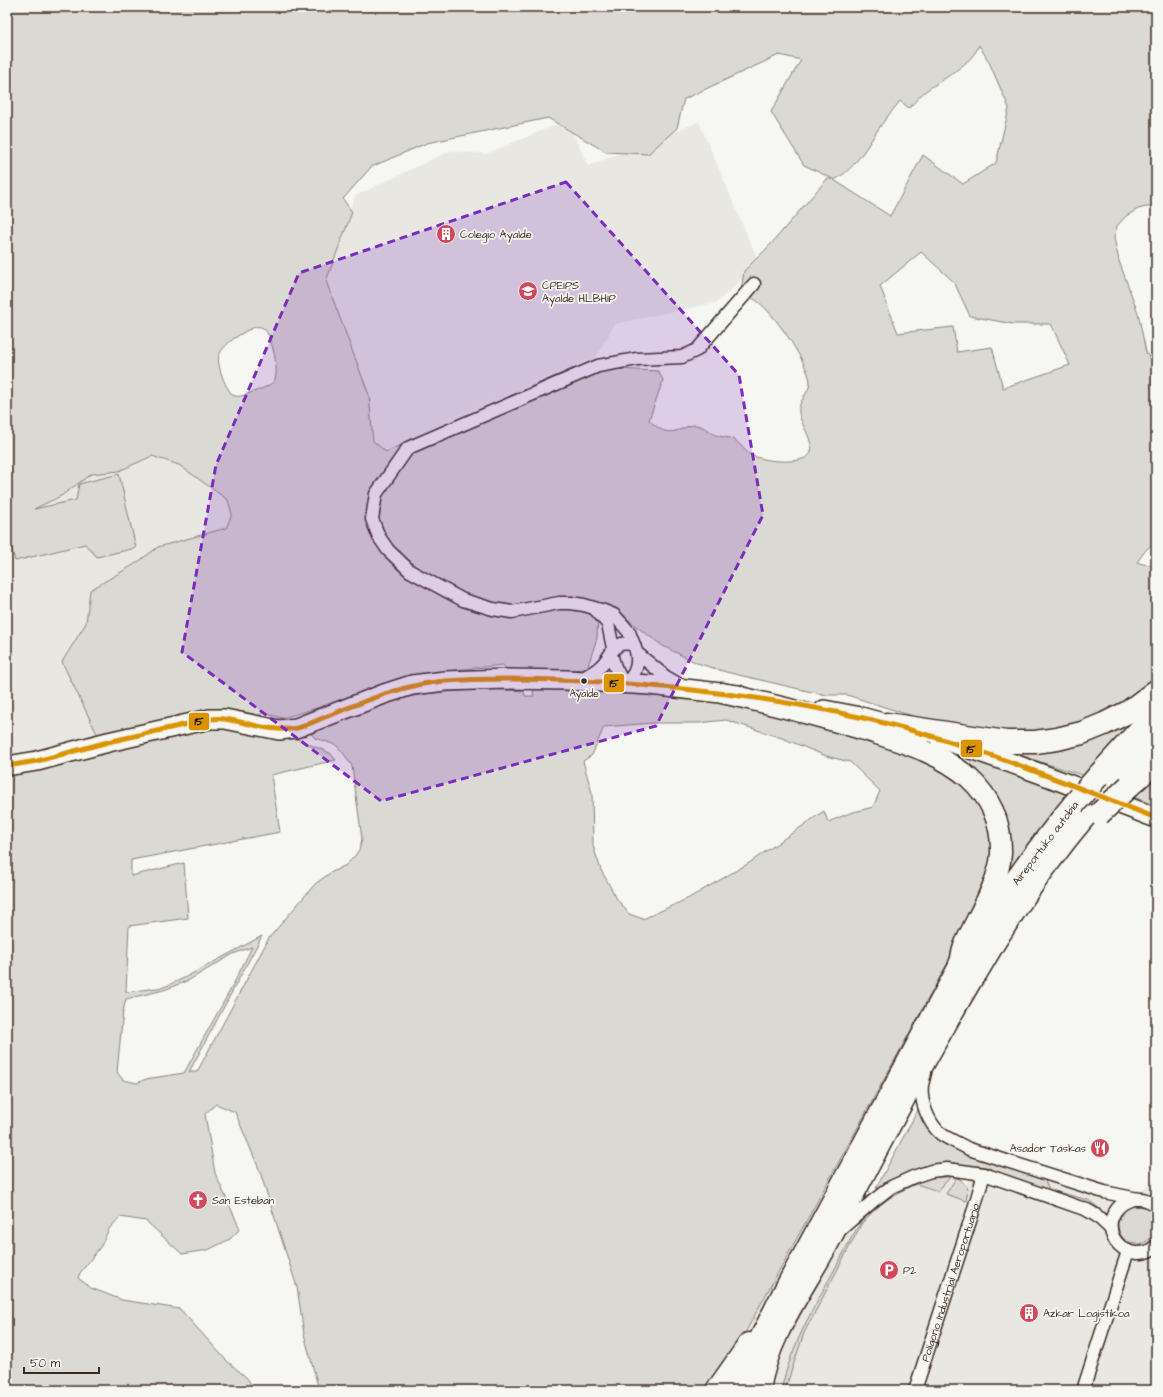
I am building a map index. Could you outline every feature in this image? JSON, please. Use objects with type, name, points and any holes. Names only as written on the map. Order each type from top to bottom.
[{"type":"highway","points":[[887,724],[1006,742],[1035,742],[1058,739],[1104,724],[1128,712],[1156,691]]},
{"type":"highway","points":[[722,693],[843,724],[926,752],[954,767],[969,779],[986,797],[997,818],[1001,837],[1001,856],[996,876],[964,946],[968,968],[930,1054],[787,1316],[767,1358],[762,1374],[760,1390]]},
{"type":"highway","name":"Aireportuko autobia","points":[[1114,781],[1156,712]]},
{"type":"highway","name":"Aireportuko autobia","points":[[968,968],[995,939],[1022,898],[1088,809],[1156,738]]},
{"type":"highway","points":[[1088,809],[1114,781],[1156,762]]},
{"type":"highway","name":"Aireportuko autobia","points":[[968,968],[1012,886],[1051,832],[1088,809]]},
{"type":"highway","points":[[741,1390],[750,1358],[783,1292],[968,968]]},
{"type":"highway","points":[[716,1390],[783,1292]]},
{"type":"main road","points":[[7,766],[37,761],[108,742],[210,719],[225,719],[279,730],[296,728],[384,694],[412,685],[460,680],[506,679],[577,681],[722,693],[788,703],[861,717],[923,734],[992,756],[1057,779],[1156,818]]},
{"type":"street","points":[[594,608],[608,624],[615,667],[624,684],[632,679],[636,670],[635,649],[629,632],[614,615],[604,610],[571,603],[559,603],[512,612],[493,609],[463,600],[410,571],[388,550],[379,537],[372,519],[376,494],[408,448],[598,366],[637,359],[682,357],[697,350],[754,284]]},
{"type":"street","points":[[577,681],[600,666],[612,651],[620,644],[628,643],[666,677],[691,690]]},
{"type":"street","points":[[930,1054],[922,1086],[924,1105],[931,1122],[940,1133],[969,1149],[1104,1192],[1146,1200],[1156,1206]]},
{"type":"street","points":[[830,1239],[891,1187],[931,1171],[947,1169],[984,1174],[1086,1210],[1097,1216],[1111,1229]]},
{"type":"street","name":"Polígono Industrial Aeroportuario","points":[[915,1390],[984,1174]]},
{"type":"street","points":[[1138,1199],[1124,1202],[1119,1207],[1112,1217],[1111,1229],[1116,1242],[1121,1248],[1128,1251],[1136,1253],[1145,1252],[1156,1246]]},
{"type":"street","points":[[1083,1390],[1128,1251]]},
{"type":"highlighted area","points":[[566,182],[739,375],[763,515],[656,726],[381,801],[182,652],[216,465],[299,273]]},
{"type":"shaded area","points":[[7,7],[1156,7],[1156,207],[1138,209],[1126,216],[1117,226],[1114,238],[1119,261],[1138,313],[1146,352],[1156,371],[1156,540],[1137,562],[1156,566],[1156,681],[1139,694],[1094,719],[1051,732],[1005,734],[953,729],[847,695],[827,695],[812,692],[726,672],[697,663],[663,646],[637,627],[617,609],[608,605],[603,606],[598,617],[597,638],[587,669],[509,672],[503,665],[417,674],[348,699],[282,718],[263,713],[253,718],[99,738],[62,662],[86,623],[90,590],[135,564],[158,547],[226,528],[232,514],[228,500],[179,465],[152,456],[119,471],[91,474],[61,496],[34,509],[76,500],[79,484],[119,474],[136,548],[97,557],[85,544],[15,561],[7,528],[7,516],[13,514],[7,510]],"holes":[[[979,45],[989,62],[1009,108],[996,163],[963,184],[923,155],[890,216],[834,180],[850,169],[856,162],[884,121],[900,101],[909,108],[924,92],[957,70],[976,52]],[[779,55],[801,60],[771,112],[804,165],[833,179],[827,179],[771,244],[744,271],[740,298],[749,297],[757,301],[776,320],[795,348],[808,373],[810,382],[808,390],[800,405],[799,413],[811,444],[810,455],[805,458],[792,461],[767,460],[748,453],[738,442],[733,439],[718,436],[705,428],[696,425],[669,432],[662,430],[649,420],[663,380],[658,371],[576,367],[441,426],[386,452],[373,441],[369,395],[326,281],[352,212],[343,199],[371,167],[427,143],[548,118],[606,152],[648,154],[677,128],[684,99]],[[921,252],[954,282],[970,316],[1013,324],[1051,324],[1070,365],[1003,388],[992,347],[957,352],[953,327],[898,333],[880,286]],[[261,327],[268,335],[273,348],[276,364],[276,377],[274,381],[265,387],[244,395],[235,396],[225,384],[220,371],[218,359],[225,346],[240,334],[250,329]]]},
{"type":"shaded area","name":"CPEIPS Ayalde HLBHIP","points":[[567,120],[588,166],[699,122],[759,263],[718,302],[615,324],[596,357],[453,419],[421,436],[393,459],[375,448],[373,433],[323,281],[355,196],[450,151],[486,154]]},
{"type":"shaded area","points":[[152,456],[179,465],[228,500],[232,514],[226,528],[158,547],[135,564],[90,590],[86,623],[62,662],[99,738],[7,760],[7,510],[13,514],[61,496],[91,474],[119,471]]},
{"type":"shaded area","points":[[488,689],[524,691],[525,696],[534,696],[534,689],[643,695],[724,703],[784,713],[945,767],[984,803],[995,851],[989,876],[950,959],[746,1331],[727,1362],[704,1390],[319,1390],[304,1334],[297,1287],[259,1169],[235,1112],[216,1104],[205,1114],[215,1173],[240,1229],[230,1239],[208,1250],[182,1254],[146,1221],[120,1217],[109,1229],[101,1246],[80,1273],[78,1278],[91,1288],[122,1300],[180,1309],[226,1360],[247,1378],[255,1390],[7,1390],[7,770],[214,723],[294,738],[330,753],[336,760],[271,775],[280,832],[131,860],[131,876],[184,863],[188,918],[129,926],[126,992],[164,987],[184,978],[262,936],[189,1072],[197,1072],[269,938],[315,884],[330,873],[346,865],[359,850],[362,839],[352,766],[336,745],[315,738],[312,735],[311,729],[389,700],[432,693]],"holes":[[[726,720],[782,738],[826,756],[850,762],[880,791],[873,807],[850,813],[828,822],[824,811],[749,863],[689,898],[643,919],[629,914],[617,899],[601,870],[593,846],[592,793],[583,761],[592,755],[604,727],[653,723],[698,723]],[[252,947],[232,987],[184,1073],[146,1079],[137,1083],[123,1080],[117,1072],[123,1011],[126,999],[164,990],[189,980],[233,954]]]},
{"type":"shaded area","points":[[1156,697],[1085,776],[984,744],[1021,746]]},
{"type":"shaded area","points":[[909,737],[1068,793],[1005,877],[1006,822]]},
{"type":"shaded area","points":[[1156,771],[1156,806],[1132,796]]},
{"type":"shaded area","points":[[919,1108],[933,1132],[1044,1176],[1046,1184],[1050,1190],[1088,1200],[1106,1214],[1103,1218],[944,1164],[921,1167],[900,1176],[880,1189],[876,1188]]},
{"type":"shaded area","points":[[985,1147],[1070,1174],[1122,1188],[1142,1191],[1156,1178],[1156,1390],[704,1390],[727,1362],[746,1331],[812,1210],[854,1234],[858,1224],[873,1208],[902,1188],[942,1176],[960,1179],[966,1185]]},
{"type":"shaded area","points":[[931,1177],[950,1177],[938,1191],[916,1184],[900,1192],[880,1205],[862,1223],[804,1333],[785,1390],[781,1390],[791,1357],[804,1326],[861,1221],[872,1209],[886,1198],[907,1186]]},
{"type":"shaded area","points":[[956,1178],[960,1179],[968,1188],[966,1201],[946,1194]]},
{"type":"shaded area","points":[[1133,1206],[1141,1206],[1151,1211],[1155,1218],[1155,1232],[1151,1239],[1141,1244],[1133,1244],[1123,1239],[1121,1236],[1118,1229],[1118,1221],[1123,1211],[1126,1209]]},
{"type":"transit line","name":"15","points":[[7,766],[37,761],[108,742],[210,719],[233,720],[278,729],[297,728],[388,693],[416,685],[445,681],[484,679],[563,680],[635,684],[732,695],[796,704],[859,717],[897,726],[972,749],[1046,775],[1156,818]]},
{"type":"place","name":"Colegio Ayalde","points":[[446,234]]},
{"type":"place","name":"CPEIPS Ayalde HLBHIP","points":[[528,291]]},
{"type":"place","name":"Ayalde","points":[[584,681]]},
{"type":"place","name":"Asador Taskas","points":[[1100,1148]]},
{"type":"place","name":"San Esteban","points":[[198,1200]]},
{"type":"place","name":"P2","points":[[889,1270]]},
{"type":"place","name":"Azkar Logistikoa","points":[[1029,1313]]}]
